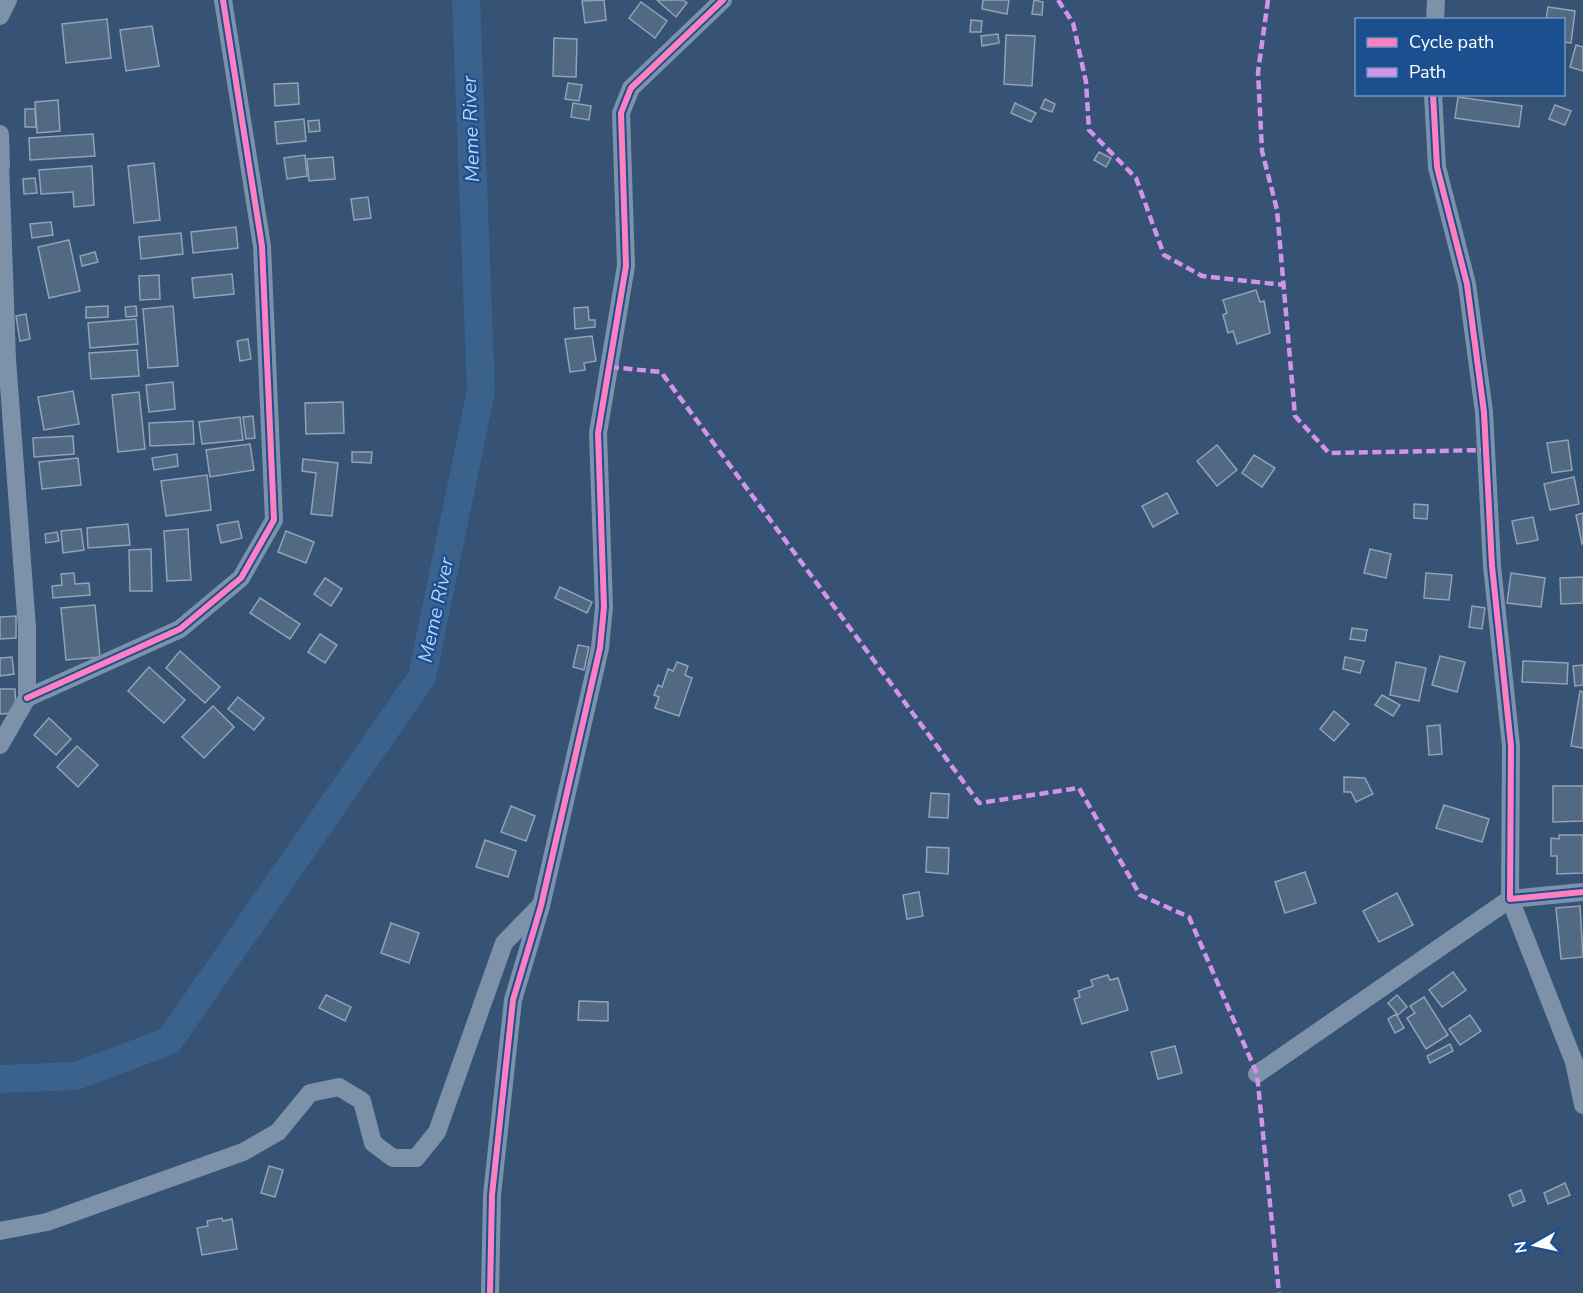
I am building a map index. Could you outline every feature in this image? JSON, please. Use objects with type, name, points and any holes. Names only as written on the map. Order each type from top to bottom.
[{"type":"street","points":[[0,16],[8,0]]},
{"type":"street","points":[[27,698],[180,629],[241,578],[274,520],[262,246],[223,0]]},
{"type":"street","points":[[490,1293],[492,1195],[513,1000],[541,906],[600,648],[604,608],[598,433],[626,266],[621,113],[631,88],[723,0]]},
{"type":"street","points":[[1435,18],[1436,0]]},
{"type":"street","points":[[1433,96],[1437,167],[1467,284],[1484,412],[1492,566],[1511,746],[1510,899],[1574,1062],[1583,1105]]},
{"type":"street","points":[[0,134],[8,455],[27,628],[27,698],[0,745]]},
{"type":"street","points":[[1257,1074],[1510,899],[1583,892]]},
{"type":"street","points":[[0,1231],[47,1222],[243,1152],[278,1132],[310,1093],[339,1087],[362,1101],[373,1143],[393,1158],[416,1158],[437,1132],[504,943],[541,906]]},
{"type":"building","points":[[604,0],[606,20],[585,23],[582,1]]},
{"type":"building","points":[[657,0],[683,0],[687,3],[676,17]]},
{"type":"building","points":[[983,0],[1009,0],[1007,14],[982,9]]},
{"type":"building","points":[[1034,0],[1043,2],[1042,15],[1032,14]]},
{"type":"building","points":[[641,2],[667,21],[655,38],[629,18]]},
{"type":"building","points":[[1548,7],[1575,11],[1571,43],[1565,42],[1565,18],[1546,18]]},
{"type":"building","points":[[107,19],[111,58],[66,63],[62,24]]},
{"type":"building","points":[[971,20],[982,21],[981,32],[970,32]]},
{"type":"building","points":[[152,26],[159,66],[126,71],[120,30]]},
{"type":"building","points":[[998,34],[999,43],[982,46],[981,36]]},
{"type":"building","points":[[1006,35],[1035,36],[1032,86],[1004,84]]},
{"type":"building","points":[[554,38],[577,39],[576,77],[553,76]]},
{"type":"building","points":[[1576,45],[1583,47],[1583,71],[1570,67]]},
{"type":"building","points":[[298,83],[299,104],[275,106],[274,84]]},
{"type":"building","points":[[568,83],[582,85],[579,101],[565,99]]},
{"type":"building","points":[[1458,97],[1522,106],[1519,127],[1455,118]]},
{"type":"building","points":[[1045,99],[1055,104],[1052,112],[1041,108]]},
{"type":"building","points":[[58,100],[60,131],[37,133],[35,102]]},
{"type":"building","points":[[573,103],[591,106],[589,120],[571,117]]},
{"type":"building","points":[[1015,103],[1036,113],[1031,122],[1011,113]]},
{"type":"building","points":[[1555,105],[1571,111],[1565,125],[1549,119]]},
{"type":"building","points":[[25,109],[35,109],[36,127],[25,127]]},
{"type":"building","points":[[304,119],[306,141],[277,144],[275,122]]},
{"type":"building","points":[[319,120],[320,131],[309,132],[308,121]]},
{"type":"building","points":[[93,134],[95,156],[30,160],[29,138]]},
{"type":"building","points":[[1099,152],[1111,158],[1106,167],[1094,160]]},
{"type":"building","points":[[305,155],[307,176],[287,179],[284,158]]},
{"type":"building","points":[[333,157],[335,179],[309,181],[307,159]]},
{"type":"building","points":[[154,163],[160,220],[134,223],[128,166]]},
{"type":"building","points":[[92,166],[94,205],[74,207],[73,192],[41,194],[39,170]]},
{"type":"building","points":[[35,178],[37,193],[24,194],[23,179]]},
{"type":"building","points":[[368,197],[371,218],[354,220],[351,199]]},
{"type":"building","points":[[51,222],[53,235],[32,238],[30,224]]},
{"type":"building","points":[[236,227],[238,248],[193,253],[191,232]]},
{"type":"building","points":[[181,233],[183,254],[141,259],[139,237]]},
{"type":"building","points":[[69,240],[80,291],[49,298],[38,247]]},
{"type":"building","points":[[95,252],[98,262],[82,266],[80,256]]},
{"type":"building","points":[[232,274],[234,294],[194,298],[192,278]]},
{"type":"building","points":[[159,275],[160,299],[140,300],[139,276]]},
{"type":"building","points":[[1256,290],[1260,302],[1264,301],[1270,333],[1237,344],[1233,331],[1228,333],[1223,315],[1227,313],[1223,300]]},
{"type":"building","points":[[108,306],[108,317],[86,318],[86,307]]},
{"type":"building","points":[[136,306],[137,316],[126,317],[125,307]]},
{"type":"building","points":[[173,306],[178,366],[148,368],[143,309]]},
{"type":"building","points":[[588,307],[589,320],[595,320],[595,327],[575,329],[574,308]]},
{"type":"building","points":[[26,314],[30,339],[20,341],[16,316]]},
{"type":"building","points":[[136,319],[138,344],[90,348],[88,323]]},
{"type":"building","points":[[592,336],[596,361],[584,363],[585,370],[570,372],[565,339]]},
{"type":"building","points":[[248,339],[251,359],[240,361],[237,341]]},
{"type":"building","points":[[137,350],[139,376],[91,379],[89,353]]},
{"type":"building","points":[[173,382],[175,409],[149,412],[146,385]]},
{"type":"building","points":[[73,391],[79,424],[44,430],[38,397]]},
{"type":"building","points":[[139,392],[145,449],[118,452],[112,395]]},
{"type":"building","points":[[343,402],[344,433],[306,434],[305,403]]},
{"type":"building","points":[[253,416],[255,438],[246,439],[243,417]]},
{"type":"building","points":[[240,417],[243,440],[202,444],[199,422]]},
{"type":"building","points":[[193,421],[194,444],[150,446],[149,423]]},
{"type":"building","points":[[73,436],[74,454],[34,457],[33,438]]},
{"type":"building","points":[[1568,440],[1572,470],[1552,473],[1547,443]]},
{"type":"building","points":[[250,444],[254,470],[210,477],[206,450]]},
{"type":"building","points":[[1217,445],[1237,470],[1217,486],[1197,461]]},
{"type":"building","points":[[352,452],[372,452],[371,463],[352,462]]},
{"type":"building","points":[[177,454],[178,466],[154,470],[152,458]]},
{"type":"building","points":[[1254,455],[1275,468],[1262,487],[1242,473]]},
{"type":"building","points":[[78,458],[81,485],[42,489],[39,462]]},
{"type":"building","points":[[303,459],[338,463],[332,516],[311,514],[316,473],[302,471]]},
{"type":"building","points":[[207,475],[211,510],[166,516],[161,481]]},
{"type":"building","points":[[1574,477],[1579,504],[1550,510],[1544,484]]},
{"type":"building","points":[[1167,493],[1178,513],[1153,527],[1142,506]]},
{"type":"building","points":[[1414,504],[1428,505],[1427,519],[1414,518]]},
{"type":"building","points":[[1583,513],[1583,543],[1582,544],[1576,515]]},
{"type":"building","points":[[1533,517],[1538,540],[1517,544],[1512,521]]},
{"type":"building","points":[[238,521],[242,538],[221,543],[217,525]]},
{"type":"building","points":[[128,524],[130,545],[88,548],[87,528]]},
{"type":"building","points":[[81,529],[84,550],[63,553],[61,531]]},
{"type":"building","points":[[188,529],[191,580],[167,581],[164,531]]},
{"type":"building","points":[[286,531],[314,542],[306,563],[278,552]]},
{"type":"building","points":[[57,532],[59,541],[46,543],[45,534]]},
{"type":"building","points":[[151,549],[152,591],[130,591],[129,550]]},
{"type":"building","points":[[1370,549],[1391,554],[1386,578],[1364,573]]},
{"type":"building","points":[[74,573],[75,584],[89,583],[90,595],[53,598],[52,586],[62,585],[61,574]]},
{"type":"building","points":[[1426,573],[1452,575],[1449,600],[1424,598]]},
{"type":"building","points":[[1511,573],[1545,578],[1541,607],[1507,603]]},
{"type":"building","points":[[1583,577],[1583,603],[1561,604],[1560,578]]},
{"type":"building","points":[[325,578],[342,589],[331,606],[314,594]]},
{"type":"building","points":[[560,587],[592,602],[587,613],[555,598]]},
{"type":"building","points":[[260,598],[300,624],[290,639],[250,613]]},
{"type":"building","points":[[95,605],[100,657],[66,660],[61,608]]},
{"type":"building","points":[[1472,606],[1485,608],[1482,629],[1469,627]]},
{"type":"building","points":[[16,616],[16,638],[0,639],[0,617]]},
{"type":"building","points":[[1352,628],[1367,630],[1365,641],[1350,639]]},
{"type":"building","points":[[320,634],[337,645],[325,663],[308,652]]},
{"type":"building","points":[[578,645],[589,647],[584,670],[573,667]]},
{"type":"building","points":[[180,651],[220,687],[205,703],[166,668]]},
{"type":"building","points":[[1440,656],[1465,662],[1457,692],[1432,685]]},
{"type":"building","points":[[12,657],[14,674],[0,676],[0,658]]},
{"type":"building","points":[[1345,657],[1364,661],[1360,673],[1343,669]]},
{"type":"building","points":[[1523,661],[1568,663],[1567,684],[1522,682]]},
{"type":"building","points":[[677,662],[688,666],[685,675],[692,678],[679,716],[655,708],[659,697],[654,695],[658,685],[662,687],[668,669],[673,671]]},
{"type":"building","points":[[1396,662],[1426,668],[1419,701],[1390,695]]},
{"type":"building","points":[[1583,665],[1583,685],[1575,686],[1573,666]]},
{"type":"building","points":[[149,667],[185,700],[164,723],[128,691]]},
{"type":"building","points":[[0,689],[15,689],[16,713],[0,714]]},
{"type":"building","points":[[1580,691],[1583,692],[1583,748],[1571,746]]},
{"type":"building","points":[[1382,695],[1400,705],[1393,716],[1375,705]]},
{"type":"building","points":[[238,697],[264,718],[254,730],[228,709]]},
{"type":"building","points":[[213,706],[234,727],[204,758],[182,737]]},
{"type":"building","points":[[1334,711],[1349,724],[1334,741],[1320,729]]},
{"type":"building","points":[[49,718],[71,739],[56,755],[34,735]]},
{"type":"building","points":[[1440,725],[1442,754],[1429,755],[1427,726]]},
{"type":"building","points":[[77,746],[98,765],[78,787],[57,767]]},
{"type":"building","points":[[1344,777],[1365,778],[1373,794],[1356,802],[1351,792],[1344,792]]},
{"type":"building","points":[[1553,786],[1583,786],[1583,821],[1553,822]]},
{"type":"building","points":[[931,793],[949,794],[948,818],[929,817]]},
{"type":"building","points":[[1444,805],[1489,819],[1482,842],[1436,828]]},
{"type":"building","points":[[511,806],[535,816],[526,841],[501,832]]},
{"type":"building","points":[[1559,835],[1583,835],[1583,873],[1557,874],[1557,856],[1551,856],[1551,838],[1559,839]]},
{"type":"building","points":[[485,840],[516,851],[508,877],[476,867]]},
{"type":"building","points":[[927,847],[949,848],[948,874],[926,872]]},
{"type":"building","points":[[1305,872],[1316,903],[1285,913],[1275,882]]},
{"type":"building","points":[[919,892],[923,916],[907,919],[903,895]]},
{"type":"building","points":[[1397,893],[1413,925],[1379,942],[1363,911]]},
{"type":"building","points":[[1580,906],[1583,957],[1561,959],[1556,908]]},
{"type":"building","points":[[391,923],[419,933],[409,963],[381,953]]},
{"type":"building","points":[[1453,972],[1466,990],[1442,1007],[1429,990]]},
{"type":"building","points":[[1108,975],[1110,980],[1118,978],[1128,1010],[1082,1024],[1074,999],[1080,997],[1078,991],[1093,986],[1091,980]]},
{"type":"building","points":[[326,995],[351,1007],[345,1021],[319,1008]]},
{"type":"building","points":[[1397,995],[1407,1007],[1398,1015],[1388,1003]]},
{"type":"building","points":[[1424,997],[1448,1035],[1426,1049],[1407,1018],[1415,1013],[1410,1006]]},
{"type":"building","points":[[579,1001],[608,1002],[608,1021],[578,1020]]},
{"type":"building","points":[[1396,1014],[1404,1028],[1395,1033],[1388,1019]]},
{"type":"building","points":[[1470,1015],[1481,1031],[1460,1045],[1449,1029]]},
{"type":"building","points":[[1450,1044],[1453,1051],[1430,1063],[1427,1056]]},
{"type":"building","points":[[1175,1046],[1182,1073],[1158,1079],[1151,1052]]},
{"type":"building","points":[[269,1166],[283,1170],[275,1197],[261,1193]]},
{"type":"building","points":[[1565,1183],[1570,1195],[1548,1204],[1544,1193]]},
{"type":"building","points":[[1521,1190],[1525,1201],[1513,1206],[1509,1195]]},
{"type":"building","points":[[222,1218],[223,1221],[232,1219],[237,1249],[202,1255],[197,1228],[208,1226],[207,1221]]},
{"type":"waterway","name":"Meme River","points":[[0,1079],[76,1076],[169,1041],[422,677],[481,391],[466,0]]},
{"type":"marked path","points":[[1058,0],[1073,23],[1086,82],[1089,130],[1136,178],[1164,255],[1202,276],[1284,285]]},
{"type":"marked path","points":[[1268,0],[1258,72],[1262,151],[1277,210],[1295,416],[1329,453],[1486,450]]},
{"type":"marked path","points":[[610,367],[661,372],[979,803],[1079,788],[1140,895],[1189,917],[1257,1074],[1279,1293]]},
{"type":"cycle path","points":[[27,698],[180,629],[241,578],[274,520],[262,246],[223,0]]},
{"type":"cycle path","points":[[490,1293],[492,1195],[513,1000],[541,906],[600,648],[604,607],[598,433],[626,266],[621,113],[631,88],[723,0]]},
{"type":"cycle path","points":[[1433,96],[1437,167],[1467,284],[1484,412],[1492,566],[1511,746],[1510,899],[1583,892]]}]
